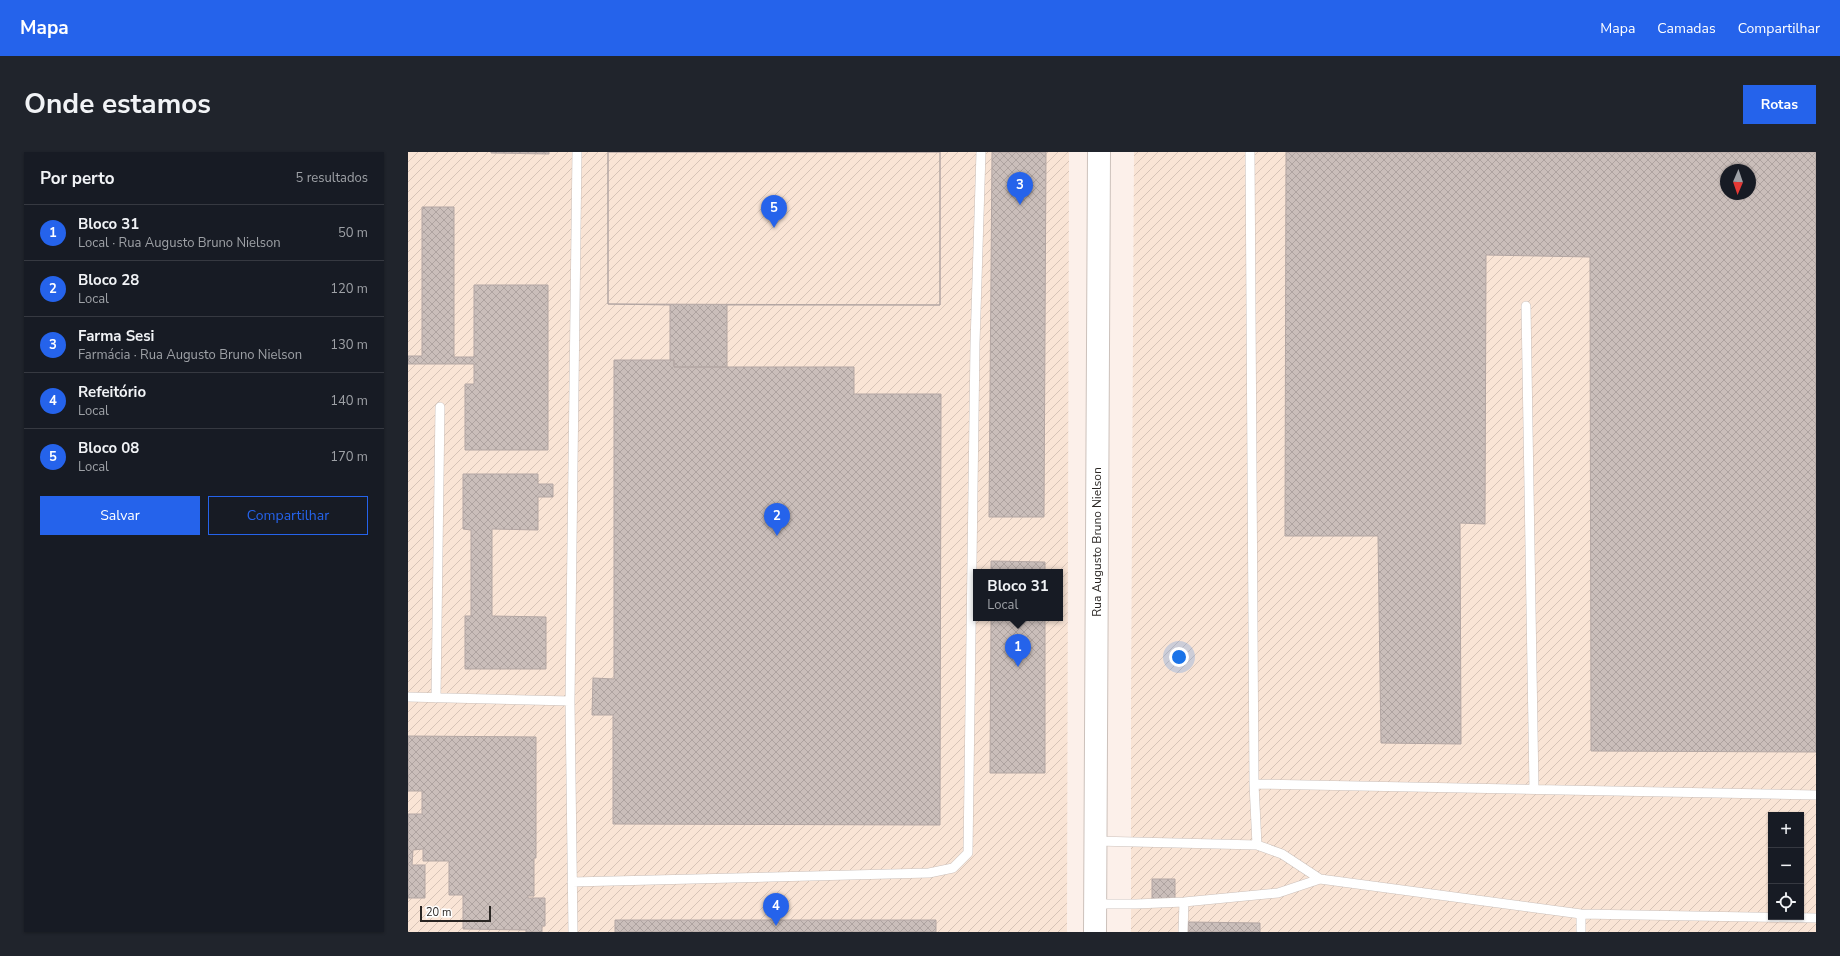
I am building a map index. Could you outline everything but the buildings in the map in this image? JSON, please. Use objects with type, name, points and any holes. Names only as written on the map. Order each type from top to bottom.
[{"type":"main road","name":"Rua Augusto Bruno Nielson","points":[[1095,932],[1099,152]]},
{"type":"lane","points":[[573,932],[570,701],[577,152]]},
{"type":"lane","points":[[572,882],[929,874],[953,868],[968,853],[975,344],[982,152]]},
{"type":"lane","points":[[1250,152],[1254,784],[1257,845]]},
{"type":"lane","points":[[1526,306],[1534,789]]},
{"type":"lane","points":[[436,698],[440,407]]},
{"type":"lane","points":[[408,698],[570,701]]},
{"type":"lane","points":[[1254,784],[1816,795]]},
{"type":"lane","points":[[1095,841],[1257,845],[1282,854],[1320,879],[1580,914],[1816,918]]},
{"type":"lane","points":[[1095,904],[1184,902],[1278,893],[1320,879]]},
{"type":"lane","points":[[1183,932],[1184,902]]},
{"type":"lane","points":[[1580,914],[1580,932]]},
{"type":"shaded area","points":[[408,152],[1069,152],[1067,932],[408,932]]},
{"type":"shaded area","points":[[1134,152],[1816,152],[1816,932],[1131,932]]},
{"type":"place","name":"Farma Sesi","points":[[1020,205]]},
{"type":"place","name":"Bloco 08","points":[[774,228]]},
{"type":"place","name":"Bloco 28","points":[[777,536]]},
{"type":"place","name":"Bloco 31","points":[[1018,667]]},
{"type":"place","name":"Refeitório","points":[[776,926]]}]
